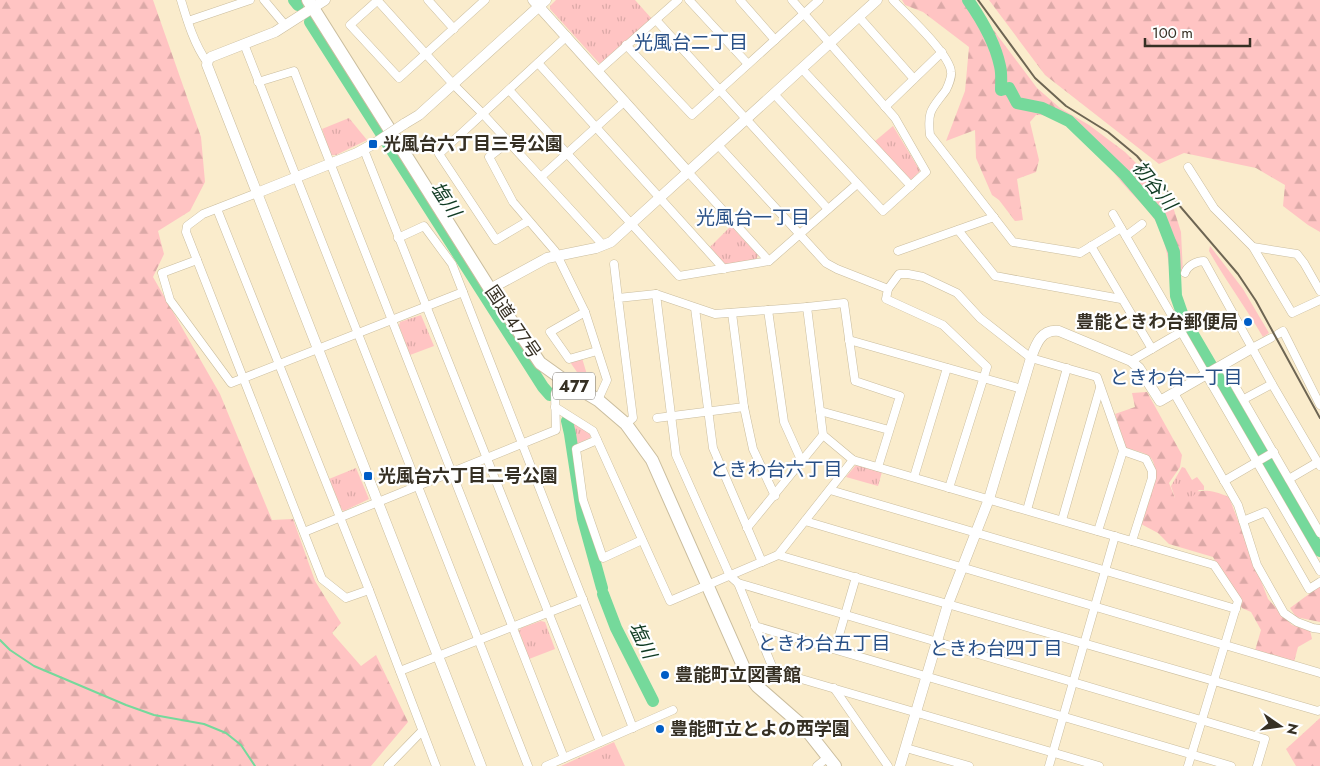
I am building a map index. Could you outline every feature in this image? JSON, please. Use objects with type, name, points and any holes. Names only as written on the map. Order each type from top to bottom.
[{"type":"highway","name":"国道477号","points":[[310,4],[490,289],[540,362],[561,378],[598,400],[626,424],[652,460],[744,668],[757,686],[805,728],[832,762]]},
{"type":"street","points":[[181,0],[188,22],[207,62],[208,69],[482,766]]},
{"type":"street","points":[[188,22],[250,0]]},
{"type":"street","points":[[264,0],[285,25]]},
{"type":"street","points":[[207,62],[213,56],[275,32],[310,4],[324,0]]},
{"type":"street","points":[[482,1],[454,29],[426,53],[399,78],[350,25],[378,0],[426,53],[453,84],[603,245]]},
{"type":"street","points":[[428,0],[454,29]]},
{"type":"street","points":[[598,71],[678,0]]},
{"type":"street","points":[[689,0],[748,64]]},
{"type":"street","points":[[740,0],[775,40]]},
{"type":"street","points":[[774,94],[883,211],[926,172],[895,118],[792,0]]},
{"type":"street","points":[[626,45],[692,114],[819,0]]},
{"type":"street","points":[[490,289],[538,262],[611,242],[877,0]]},
{"type":"street","points":[[893,0],[946,56],[951,72],[947,88],[934,103],[928,119],[930,135],[1013,242],[1080,253],[1121,228]]},
{"type":"street","points":[[369,590],[346,598],[322,578],[186,232],[187,226],[204,214],[364,150],[377,142],[419,115],[539,2],[598,71],[769,261]]},
{"type":"street","points":[[859,16],[914,79]]},
{"type":"street","points":[[656,20],[828,209]]},
{"type":"street","points":[[528,221],[496,240],[439,154],[567,36]]},
{"type":"street","points":[[244,44],[528,766]]},
{"type":"street","points":[[885,107],[942,52]]},
{"type":"street","points":[[538,63],[724,269]]},
{"type":"street","points":[[802,69],[911,186]]},
{"type":"street","points":[[258,82],[294,71],[564,758]]},
{"type":"street","points":[[509,90],[679,276],[769,261],[857,184]]},
{"type":"street","points":[[541,178],[625,101]]},
{"type":"street","points":[[508,142],[489,157],[512,202],[558,256],[586,312],[607,380],[598,400]]},
{"type":"street","points":[[718,145],[826,263],[888,289]]},
{"type":"street","points":[[364,150],[600,742]]},
{"type":"street","points":[[1188,167],[1214,208],[1253,247],[1292,313],[1320,300]]},
{"type":"street","points":[[218,209],[369,590],[436,766]]},
{"type":"street","points":[[1113,214],[1319,568]]},
{"type":"street","points":[[898,251],[994,217]]},
{"type":"street","points":[[1126,236],[1142,224]]},
{"type":"street","points":[[398,238],[424,226],[452,264],[633,728]]},
{"type":"street","points":[[958,230],[996,276],[1121,299]]},
{"type":"street","points":[[1091,246],[1152,349]]},
{"type":"street","points":[[1253,247],[1297,254],[1304,262],[1320,291]]},
{"type":"street","points":[[197,260],[162,274],[170,300],[231,383],[463,292]]},
{"type":"street","points":[[1185,273],[1187,268],[1200,261],[1204,261],[1319,464],[1289,479]]},
{"type":"street","points":[[614,264],[633,418],[626,424]]},
{"type":"street","points":[[949,488],[987,366],[943,325],[886,299],[888,289],[899,274],[922,277],[957,293],[980,318],[1031,358],[1096,377],[1123,451],[1098,531]]},
{"type":"street","points":[[618,298],[656,294],[716,314],[844,303],[855,381],[900,396],[878,467]]},
{"type":"street","points":[[656,294],[676,455],[730,576],[738,583],[1265,739],[1257,766]]},
{"type":"street","points":[[807,307],[823,435],[854,460],[1214,565],[1238,601],[1188,766]]},
{"type":"street","points":[[695,308],[713,448],[762,562]]},
{"type":"street","points":[[768,310],[784,422],[802,462]]},
{"type":"street","points":[[586,312],[550,332],[568,359],[597,351]]},
{"type":"street","points":[[732,313],[744,407],[753,448],[776,496]]},
{"type":"street","points":[[898,765],[906,748],[948,604],[989,499],[1031,358],[1036,343],[1041,336],[1052,330],[1059,331],[1131,361],[1139,368],[1160,401],[1283,331],[1317,393],[1320,405]]},
{"type":"street","points":[[1131,361],[1181,332]]},
{"type":"street","points":[[849,340],[1022,389]]},
{"type":"street","points":[[1223,365],[1320,533]]},
{"type":"street","points":[[914,477],[948,368]]},
{"type":"street","points":[[1027,510],[1066,368]]},
{"type":"street","points":[[304,532],[556,430],[555,394],[561,378]]},
{"type":"street","points":[[1244,399],[1272,384]]},
{"type":"street","points":[[1062,520],[1100,387]]},
{"type":"street","points":[[1174,394],[1238,506],[1258,565],[1284,613],[1297,622],[1320,629]]},
{"type":"street","points":[[555,407],[593,431],[670,601],[778,555],[854,460]]},
{"type":"street","points":[[656,418],[744,407]]},
{"type":"street","points":[[820,411],[889,430]]},
{"type":"street","points":[[748,528],[776,496],[823,435]]},
{"type":"street","points":[[597,440],[576,449],[583,500],[603,558],[642,540]]},
{"type":"street","points":[[1123,451],[1146,460],[1152,471],[1152,478],[1132,541]]},
{"type":"street","points":[[1224,481],[1274,452]]},
{"type":"street","points":[[830,490],[1236,609]]},
{"type":"street","points":[[1243,521],[1264,512],[1309,589],[1320,582]]},
{"type":"street","points":[[805,521],[1320,673]]},
{"type":"street","points":[[1048,766],[1115,536]]},
{"type":"street","points":[[778,555],[1318,711],[1320,710]]},
{"type":"street","points":[[835,649],[856,577]]},
{"type":"street","points":[[738,583],[774,670],[1099,766]]},
{"type":"street","points":[[400,671],[583,599]]},
{"type":"street","points":[[755,626],[1230,766]]},
{"type":"street","points":[[834,688],[888,766]]},
{"type":"street","points":[[546,766],[673,710]]},
{"type":"street","points":[[390,765],[422,731]]},
{"type":"street","points":[[906,748],[969,766]]},
{"type":"street","points":[[817,766],[832,762]]},
{"type":"green space","points":[[0,0],[153,0],[201,137],[205,182],[190,211],[158,231],[164,254],[153,277],[220,394],[272,520],[293,519],[315,581],[341,623],[332,633],[361,666],[376,655],[408,722],[371,766],[0,766]]},
{"type":"green space","points":[[556,0],[635,0],[652,19],[600,64],[550,9],[550,6]]},
{"type":"green space","points":[[902,0],[971,0],[1037,88],[1060,108],[1089,125],[1125,152],[1145,172],[1174,210],[1181,232],[1183,273],[1170,278],[1168,256],[1164,242],[1156,222],[1149,212],[1083,137],[1073,128],[1051,116],[1036,115],[1030,122],[1039,160],[1036,172],[1017,179],[1023,220],[1015,221],[999,200],[992,195],[976,158],[975,130],[946,141],[965,91],[969,47],[923,12],[905,5]]},
{"type":"green space","points":[[989,0],[1320,0],[1320,232],[1283,206],[1285,185],[1256,168],[1184,153],[1159,164],[1045,75]]},
{"type":"green space","points":[[349,118],[367,140],[336,155],[331,155],[322,129]]},
{"type":"green space","points":[[893,126],[920,171],[912,179],[909,179],[874,142]]},
{"type":"green space","points":[[731,226],[758,255],[756,260],[725,265],[710,247]]},
{"type":"green space","points":[[1210,246],[1243,289],[1269,333],[1263,337],[1209,251]]},
{"type":"green space","points":[[421,315],[434,346],[410,355],[399,326],[400,322]]},
{"type":"green space","points":[[582,358],[588,378],[587,381],[578,377],[579,375],[570,362]]},
{"type":"green space","points":[[1147,392],[1182,455],[1180,467],[1169,483],[1175,498],[1202,491],[1214,492],[1229,497],[1268,599],[1292,625],[1310,630],[1312,639],[1298,647],[1294,662],[1254,654],[1261,630],[1251,612],[1242,608],[1213,557],[1169,544],[1158,533],[1141,524],[1150,499],[1155,470],[1149,456],[1126,448],[1115,414],[1135,407],[1132,393]]},
{"type":"green space","points":[[570,419],[591,435],[590,438],[572,446],[568,421]]},
{"type":"green space","points":[[857,465],[882,472],[878,486],[846,477]]},
{"type":"green space","points":[[1182,467],[1185,468],[1192,480],[1197,477],[1204,486],[1204,490],[1199,490],[1187,502],[1175,498],[1171,486]]},
{"type":"green space","points":[[356,468],[369,499],[344,511],[329,479]]},
{"type":"green space","points":[[1320,586],[1320,622],[1296,617],[1290,608]]},
{"type":"green space","points":[[541,621],[545,622],[555,649],[529,659],[519,631],[521,628]]},
{"type":"green space","points":[[1320,718],[1320,766],[1296,766],[1286,749]]},
{"type":"green space","points":[[614,742],[625,766],[561,766]]},
{"type":"waterway","name":"塩川","points":[[294,0],[298,5]]},
{"type":"waterway","name":"初谷川","points":[[968,0],[983,23],[995,48],[1001,69],[1001,90],[1009,88],[1017,103],[1042,108],[1069,121],[1125,175],[1160,216],[1174,252],[1176,296],[1184,319],[1320,551]]},
{"type":"waterway","name":"塩川","points":[[310,22],[543,387],[550,395]]},
{"type":"waterway","name":"塩川","points":[[567,421],[583,519],[602,588]]},
{"type":"waterway","name":"塩川","points":[[603,594],[616,628],[653,701]]},
{"type":"waterway","points":[[0,640],[10,650],[34,666],[126,705],[154,715],[204,724],[226,733],[241,745],[255,766]]},
{"type":"railway","points":[[978,0],[1035,78],[1066,106],[1108,132],[1137,156],[1238,274],[1256,301],[1320,418]]},
{"type":"place","name":"光風台六丁目三号公園","points":[[373,144]]},
{"type":"place","name":"豊能ときわ台郵便局","points":[[1248,322]]},
{"type":"place","name":"光風台六丁目二号公園","points":[[368,476]]},
{"type":"place","name":"豊能町立図書館","points":[[665,675]]},
{"type":"place","name":"豊能町立とよの西学園","points":[[660,729]]},
{"type":"district","name":"光風台二丁目","points":[[691,42]]},
{"type":"district","name":"光風台一丁目","points":[[753,217]]},
{"type":"district","name":"ときわ台一丁目","points":[[1176,377]]},
{"type":"district","name":"ときわ台六丁目","points":[[776,469]]},
{"type":"district","name":"ときわ台五丁目","points":[[824,643]]},
{"type":"district","name":"ときわ台四丁目","points":[[996,648]]}]
